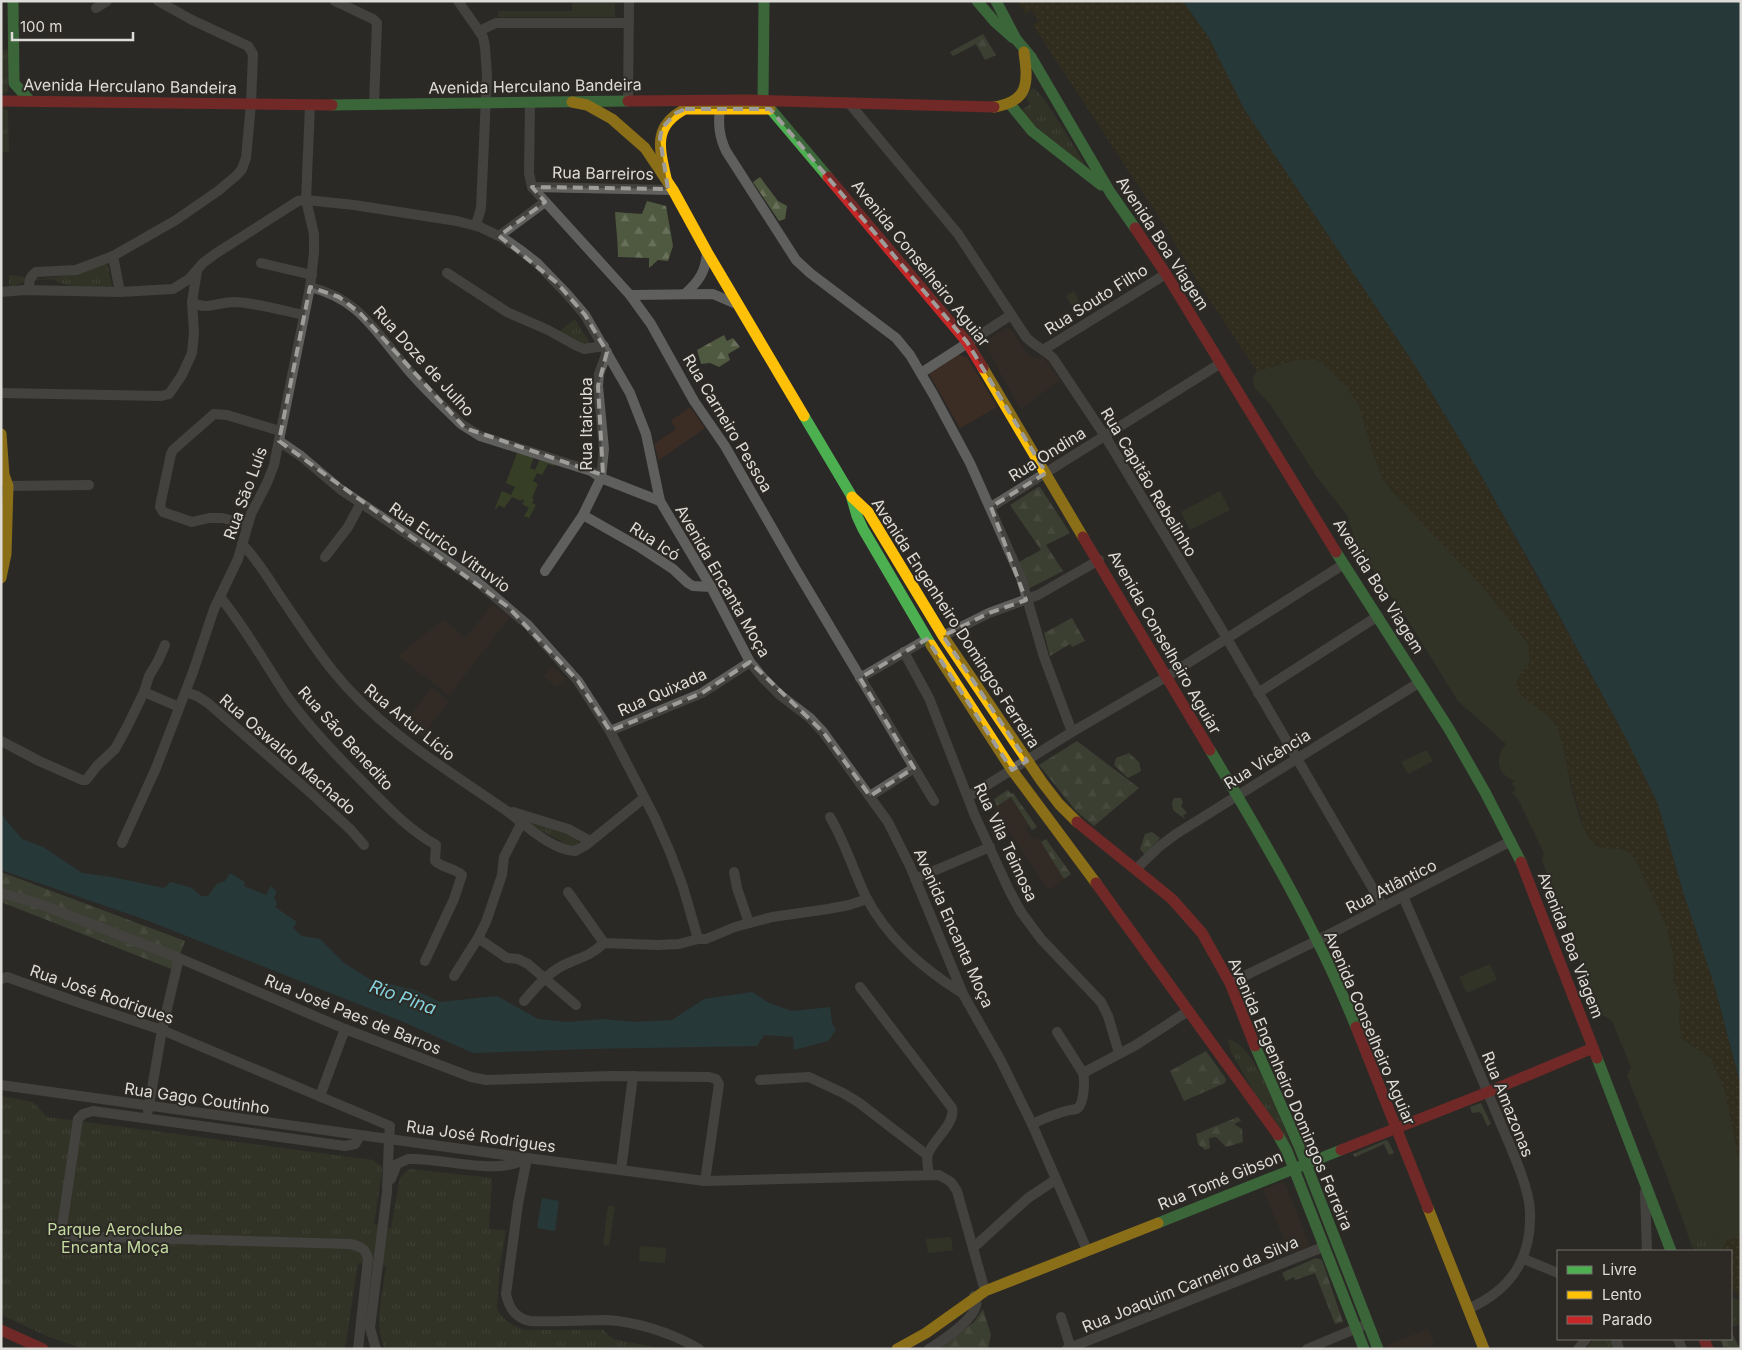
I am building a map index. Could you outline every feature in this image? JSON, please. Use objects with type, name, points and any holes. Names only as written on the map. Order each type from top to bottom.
[{"type":"main road","points":[[13,1],[14,83],[30,101]]},
{"type":"main road","points":[[764,1],[766,105]]},
{"type":"main road","name":"Avenida Boa Viagem","points":[[976,1],[1030,57],[1110,192],[1166,274],[1344,564],[1420,682],[1481,784],[1521,862],[1671,1250]]},
{"type":"main road","name":"Avenida Boa Viagem","points":[[996,1],[1021,47]]},
{"type":"main road","points":[[1021,47],[1026,84],[1010,104],[1032,131],[1110,192]]},
{"type":"main road","name":"Avenida Herculano Bandeira","points":[[1,101],[374,105],[628,101],[660,96],[766,105]]},
{"type":"main road","name":"Avenida Engenheiro Domingos Ferreira","points":[[572,102],[587,105],[600,112],[627,130],[645,148],[666,179],[738,306],[851,496],[863,529],[927,640],[1012,770],[1280,1138],[1287,1151],[1364,1349]]},
{"type":"main road","name":"Avenida Herculano Bandeira","points":[[685,108],[848,104],[991,107],[1010,104]]},
{"type":"main road","name":"Avenida Conselheiro Aguiar","points":[[766,105],[868,222],[967,342],[1099,560],[1237,796],[1318,940],[1355,1024],[1395,1129],[1484,1349]]},
{"type":"main road","name":"Avenida Engenheiro Domingos Ferreira","points":[[666,179],[660,152],[662,128],[672,116],[685,108]]},
{"type":"main road","points":[[1,434],[4,474],[8,486],[6,554],[1,578]]},
{"type":"main road","name":"Avenida Engenheiro Domingos Ferreira","points":[[851,496],[868,512],[943,636],[1059,804],[1074,820],[1172,899],[1202,933],[1230,982],[1261,1062],[1306,1164],[1378,1349]]},
{"type":"main road","name":"Rua Tomé Gibson","points":[[897,1349],[925,1334],[974,1296],[985,1291],[1488,1092],[1593,1048]]},
{"type":"main road","points":[[1,1330],[43,1349]]},
{"type":"main road","points":[[1,1341],[18,1349]]},
{"type":"street","points":[[96,8],[107,1]]},
{"type":"street","points":[[29,290],[29,279],[36,272],[76,270],[113,256],[176,220],[218,191],[242,169],[246,158],[253,54],[248,46],[192,20],[158,1]]},
{"type":"street","points":[[335,1],[373,19],[377,23],[374,105]]},
{"type":"street","points":[[458,1],[483,37],[487,64],[481,208],[476,225]]},
{"type":"street","points":[[628,101],[630,1]]},
{"type":"street","points":[[480,31],[496,23],[629,23]]},
{"type":"street","points":[[530,103],[529,173],[532,187]]},
{"type":"street","name":"Rua Capitão Rebelinho","points":[[848,104],[958,234],[1031,344],[1053,358],[1105,436],[1384,906]]},
{"type":"street","name":"Rua São Luís","points":[[122,843],[156,768],[186,692],[214,609],[238,559],[248,524],[267,483],[280,436],[312,275],[314,234],[306,200],[310,105]]},
{"type":"street","points":[[720,108],[719,136],[726,151],[796,260],[810,273],[896,338],[910,355],[921,373],[970,463],[1021,578],[1044,657],[1072,732]]},
{"type":"street","name":"Rua Barreiros","points":[[532,187],[672,190]]},
{"type":"street","name":"Rua Carneiro Pessoa","points":[[532,187],[630,295],[646,316],[663,343],[694,401],[725,446],[794,568],[934,801]]},
{"type":"street","points":[[1,292],[29,290],[120,292],[173,289],[184,283],[203,263],[215,254],[294,203],[306,200]]},
{"type":"street","name":"Avenida Encanta Moça","points":[[306,200],[380,208],[476,225],[499,236],[526,254],[557,282],[585,315],[630,393],[646,434],[660,501],[711,587],[750,662],[780,695],[810,718],[823,732],[888,822],[915,879],[963,994],[1001,1061],[1032,1124],[1087,1250]]},
{"type":"street","points":[[499,236],[545,202]]},
{"type":"street","points":[[686,293],[703,274],[707,252]]},
{"type":"street","points":[[113,256],[120,292]]},
{"type":"street","points":[[262,263],[312,275]]},
{"type":"street","points":[[1,393],[161,396],[169,394],[182,375],[192,353],[194,333],[192,302],[197,271]]},
{"type":"street","points":[[447,273],[507,312],[548,330],[575,345],[584,349],[605,349]]},
{"type":"street","name":"Rua Souto Filho","points":[[1043,350],[1166,274]]},
{"type":"street","name":"Rua Doze de Julho","points":[[310,287],[339,297],[361,314],[405,366],[465,428],[474,434],[591,470],[601,478],[660,501]]},
{"type":"street","points":[[630,295],[717,294],[738,306]]},
{"type":"street","points":[[192,302],[201,307],[232,302],[304,315]]},
{"type":"street","points":[[921,373],[1011,315]]},
{"type":"street","name":"Rua Itaicuba","points":[[545,572],[583,515],[601,478],[604,449],[598,386],[605,349]]},
{"type":"street","name":"Rua Ondina","points":[[990,507],[1221,363]]},
{"type":"street","name":"Rua Eurico Vitruvio","points":[[248,524],[222,518],[209,518],[192,522],[163,512],[160,507],[173,450],[214,414],[227,415],[280,436],[340,489],[474,579],[528,625],[578,681],[610,731],[670,852],[683,886],[698,939]]},
{"type":"street","points":[[8,486],[89,485]]},
{"type":"street","points":[[326,557],[348,527],[361,504]]},
{"type":"street","name":"Rua Icó","points":[[583,515],[641,548],[673,569],[693,586],[711,587]]},
{"type":"street","name":"Rua Artur Lício","points":[[242,544],[258,562],[302,630],[332,670],[368,711],[447,771],[551,842],[571,851],[579,850],[644,798]]},
{"type":"street","points":[[943,636],[982,616],[1026,600],[1099,560]]},
{"type":"street","points":[[968,797],[1072,732],[1166,677],[1344,564]]},
{"type":"street","name":"Rua São Benedito","points":[[220,597],[287,696],[314,730],[384,804],[414,831],[436,845],[435,861],[440,865],[461,873],[462,877],[454,899],[425,961]]},
{"type":"street","points":[[1258,693],[1378,616]]},
{"type":"street","points":[[860,678],[927,640]]},
{"type":"street","points":[[1,740],[39,761],[85,781],[115,748],[144,692],[149,676],[165,645]]},
{"type":"street","name":"Rua Vila Teimosa","points":[[904,652],[929,698],[968,797],[1009,890],[1021,912],[1041,939],[1101,1002],[1108,1016],[1120,1053]]},
{"type":"street","name":"Rua Quixada","points":[[610,731],[702,693],[750,662]]},
{"type":"street","name":"Rua Vicência","points":[[1136,869],[1160,846],[1176,834],[1420,682]]},
{"type":"street","points":[[144,692],[179,707]]},
{"type":"street","name":"Rua Oswaldo Machado","points":[[186,692],[208,703],[312,794],[351,830],[364,845]]},
{"type":"street","points":[[870,796],[914,768]]},
{"type":"street","name":"Rua Artur Lício","points":[[504,810],[568,829],[590,841]]},
{"type":"street","points":[[830,817],[840,834],[867,899],[897,942],[942,981],[963,994]]},
{"type":"street","points":[[454,976],[486,922],[500,885],[504,870],[504,857],[526,826],[535,819]]},
{"type":"street","name":"Rua Atlântico","points":[[1230,982],[1318,940],[1511,840]]},
{"type":"street","points":[[915,879],[990,847]]},
{"type":"street","points":[[734,872],[736,888],[749,923]]},
{"type":"street","points":[[568,892],[604,943]]},
{"type":"street","name":"Rua José Paes de Barros","points":[[1,893],[37,903],[179,958],[345,1029],[461,1074],[486,1080],[632,1076],[716,1078],[719,1084],[705,1180]]},
{"type":"street","name":"Rua Amazonas","points":[[1403,896],[1488,1092],[1526,1188],[1530,1211],[1524,1259],[1517,1271],[1493,1296],[1468,1309]]},
{"type":"street","points":[[524,1001],[546,978],[562,966],[589,956],[604,943],[679,944],[706,939],[735,926],[772,917],[849,905],[867,899]]},
{"type":"street","points":[[478,938],[507,958],[511,960],[518,959],[528,964],[576,1005]]},
{"type":"street","points":[[148,1119],[162,1030],[179,958]]},
{"type":"street","name":"Rua José Rodrigues","points":[[1,979],[7,977],[162,1030],[390,1126],[389,1139],[705,1180],[744,1181],[934,1174]]},
{"type":"street","points":[[860,986],[907,1051],[952,1108],[952,1115],[947,1126],[927,1155]]},
{"type":"street","points":[[1083,1073],[1136,1045],[1188,1011]]},
{"type":"street","points":[[320,1096],[345,1029]]},
{"type":"street","points":[[1032,1124],[1053,1115],[1078,1108],[1084,1087],[1083,1073],[1056,1032]]},
{"type":"street","points":[[621,1170],[632,1076]]},
{"type":"street","points":[[760,1080],[809,1077],[858,1102],[927,1155],[934,1174],[952,1182],[957,1191],[985,1291]]},
{"type":"street","name":"Rua Gago Coutinho","points":[[1,1085],[389,1139]]},
{"type":"street","points":[[358,1349],[368,1259],[365,1250],[359,1246],[350,1244],[69,1236],[62,1227],[78,1119],[86,1112],[93,1111],[345,1146],[355,1144],[360,1136]]},
{"type":"street","points":[[376,1349],[370,1328],[388,1192],[389,1139]]},
{"type":"street","points":[[388,1192],[395,1168],[400,1162],[408,1159],[497,1166],[520,1163],[527,1158]]},
{"type":"street","points":[[527,1158],[506,1294],[513,1312],[523,1320],[530,1321],[609,1320],[637,1325],[671,1335],[699,1349]]},
{"type":"street","points":[[973,1248],[1028,1198],[1055,1180]]},
{"type":"street","name":"Avenida Boa Viagem","points":[[1645,1183],[1647,1250]]},
{"type":"street","name":"Rua Joaquim Carneiro da Silva","points":[[1070,1348],[1323,1247]]},
{"type":"street","points":[[1524,1259],[1557,1273]]},
{"type":"street","points":[[930,1349],[970,1316],[977,1305],[977,1300],[974,1296]]},
{"type":"street","points":[[1062,1316],[1070,1348]]},
{"type":"street","points":[[1307,1349],[1368,1323]]},
{"type":"highlighted area","points":[[685,109],[770,109],[967,342],[1046,473],[991,507],[1026,600],[989,613],[943,636],[1027,761],[1012,770],[927,639],[860,678],[914,768],[870,796],[823,732],[750,662],[702,693],[610,731],[578,681],[508,607],[279,441],[310,287],[339,297],[361,314],[465,428],[603,475],[598,386],[607,352],[585,315],[557,283],[499,236],[545,202],[532,187],[668,189],[660,138],[662,128],[676,113]]},
{"type":"shaded area","points":[[1006,328],[1010,328],[1028,355],[1037,359],[1043,357],[1060,380],[1020,409],[984,342]]},
{"type":"shaded area","points":[[958,355],[967,357],[997,407],[960,428],[929,374]]},
{"type":"shaded area","points":[[690,407],[705,428],[659,460],[654,444],[676,429],[671,421]]},
{"type":"shaded area","points":[[493,604],[510,617],[449,695],[398,656],[443,620],[466,638]]},
{"type":"shaded area","points":[[552,667],[566,679],[556,687],[544,676]]},
{"type":"shaded area","points":[[432,688],[449,701],[422,736],[404,723]]},
{"type":"shaded area","points":[[1011,797],[1030,824],[1025,827],[1033,840],[1038,837],[1064,879],[1048,890],[994,807]]},
{"type":"shaded area","points":[[1284,1181],[1310,1246],[1290,1253],[1263,1190]]},
{"type":"shaded area","points":[[1428,1329],[1434,1344],[1421,1349],[1389,1349],[1387,1345]]},
{"type":"green space","points":[[572,3],[615,3],[615,17],[498,17],[498,11],[572,11]]},
{"type":"green space","points":[[983,34],[996,55],[985,60],[976,44],[953,56],[950,52]]},
{"type":"green space","points":[[1,50],[9,50],[8,90],[6,93],[1,93]]},
{"type":"green space","points":[[1033,88],[1054,113],[1091,174],[1019,112],[1030,104],[1024,95]]},
{"type":"green space","points":[[1,109],[8,111],[9,152],[1,152]]},
{"type":"green space","points":[[760,177],[778,201],[787,206],[785,219],[779,221],[753,182]]},
{"type":"green space","points":[[647,201],[666,206],[673,246],[668,261],[658,260],[649,268],[649,258],[618,257],[615,212],[642,214]]},
{"type":"green space","points":[[107,261],[112,287],[73,286],[54,279],[26,281],[9,288],[9,275],[41,279],[70,275]]},
{"type":"green space","points":[[1074,291],[1084,311],[1077,315],[1066,296]]},
{"type":"green space","points":[[575,319],[593,348],[556,337],[561,330]]},
{"type":"green space","points":[[724,335],[727,341],[733,338],[740,347],[728,354],[730,360],[719,367],[710,363],[701,364],[697,350]]},
{"type":"green space","points":[[1313,359],[1322,362],[1344,384],[1359,405],[1374,457],[1383,479],[1391,490],[1483,587],[1528,644],[1530,662],[1518,678],[1521,695],[1545,712],[1558,729],[1584,829],[1599,847],[1622,849],[1634,857],[1665,923],[1673,953],[1674,981],[1681,1002],[1679,1018],[1682,1039],[1712,1059],[1725,1091],[1741,1169],[1741,1236],[1727,1240],[1724,1246],[1717,1237],[1708,1234],[1695,1243],[1693,1249],[1667,1176],[1627,1076],[1631,1067],[1612,1021],[1599,1013],[1542,860],[1544,853],[1518,799],[1512,793],[1516,788],[1511,784],[1515,781],[1504,775],[1499,766],[1500,755],[1506,744],[1458,701],[1409,622],[1357,546],[1347,515],[1317,477],[1270,404],[1254,387],[1253,378],[1257,371],[1296,360]]},
{"type":"green space","points":[[517,453],[534,457],[530,468],[535,470],[540,459],[556,463],[554,466],[548,464],[542,475],[537,473],[533,481],[538,484],[532,498],[534,499],[532,503],[536,505],[529,518],[524,516],[529,508],[522,504],[523,499],[521,501],[512,497],[504,508],[499,505],[495,508],[502,491],[511,495],[515,487],[506,483]]},
{"type":"green space","points":[[1040,487],[1070,533],[1046,545],[1063,571],[1028,589],[1019,562],[1041,550],[1010,505]]},
{"type":"green space","points":[[1220,491],[1230,510],[1190,530],[1181,512]]},
{"type":"green space","points":[[1072,618],[1085,641],[1072,647],[1070,644],[1050,656],[1044,633]]},
{"type":"green space","points":[[1077,741],[1139,788],[1094,826],[1076,811],[1039,765]]},
{"type":"green space","points":[[1426,750],[1433,761],[1408,774],[1401,762]]},
{"type":"green space","points":[[1129,753],[1139,762],[1141,771],[1128,778],[1114,765],[1116,758]]},
{"type":"green space","points":[[1008,790],[1011,794],[1013,793],[1037,827],[1032,830],[1011,797],[997,806],[994,799]]},
{"type":"green space","points":[[1174,798],[1181,798],[1183,802],[1181,806],[1187,813],[1183,815],[1185,819],[1173,810],[1172,802]]},
{"type":"green space","points":[[526,820],[558,828],[580,840],[575,846],[570,846],[526,822]]},
{"type":"green space","points":[[1152,832],[1160,838],[1145,855],[1140,849],[1145,834]]},
{"type":"green space","points":[[1046,839],[1071,874],[1064,879],[1041,842]]},
{"type":"green space","points":[[1,872],[185,941],[174,970],[1,902]]},
{"type":"green space","points":[[1490,964],[1497,980],[1467,993],[1459,977]]},
{"type":"green space","points":[[1363,1030],[1377,1039],[1381,1051],[1377,1059]]},
{"type":"green space","points":[[1228,1039],[1238,1044],[1249,1055],[1258,1070],[1276,1106],[1294,1152],[1255,1094],[1231,1052]]},
{"type":"green space","points":[[1206,1051],[1226,1079],[1225,1083],[1184,1101],[1170,1071]]},
{"type":"green space","name":"Parque Aeroclube Encanta Moça","points":[[1,1096],[33,1102],[47,1117],[373,1160],[381,1166],[382,1171],[374,1224],[391,1228],[400,1178],[411,1169],[492,1178],[489,1229],[506,1230],[500,1266],[497,1306],[500,1314],[512,1324],[525,1330],[603,1330],[613,1339],[658,1348],[385,1349],[381,1339],[379,1319],[386,1266],[358,1263],[345,1349],[84,1349],[49,1337],[1,1315]]},
{"type":"green space","points":[[1481,1103],[1491,1124],[1487,1126],[1482,1114],[1479,1112],[1472,1113],[1470,1107]]},
{"type":"green space","points":[[1238,1117],[1241,1121],[1234,1124],[1242,1129],[1243,1142],[1226,1147],[1216,1137],[1209,1138],[1210,1148],[1205,1150],[1198,1144],[1196,1134]]},
{"type":"green space","points":[[1386,1140],[1394,1153],[1389,1155],[1384,1144],[1355,1157],[1353,1154]]},
{"type":"green space","points":[[608,1206],[615,1206],[609,1246],[603,1245]]},
{"type":"green space","points":[[1709,1233],[1720,1238],[1724,1246],[1723,1250],[1694,1250],[1697,1239]]},
{"type":"green space","points":[[951,1237],[953,1250],[928,1253],[926,1239]]},
{"type":"green space","points":[[640,1246],[666,1248],[665,1263],[639,1261]]},
{"type":"green space","points":[[1316,1258],[1322,1260],[1343,1322],[1335,1324],[1315,1273],[1295,1280],[1294,1277],[1286,1281],[1282,1273]]},
{"type":"green space","points":[[1732,1298],[1741,1300],[1741,1324],[1732,1327]]},
{"type":"green space","points":[[983,1309],[991,1335],[988,1349],[937,1349],[974,1322]]},
{"type":"green space","points":[[1732,1333],[1740,1349],[1724,1349],[1720,1340],[1732,1340]]},
{"type":"green space","points":[[1593,1340],[1613,1340],[1617,1349],[1586,1349]]},
{"type":"sand","points":[[1017,1],[1183,1],[1209,38],[1244,109],[1416,367],[1474,463],[1626,738],[1658,804],[1684,895],[1715,987],[1741,1087],[1741,1169],[1725,1091],[1712,1059],[1682,1039],[1679,1018],[1680,1002],[1674,981],[1673,953],[1665,923],[1634,857],[1623,850],[1599,847],[1590,838],[1584,828],[1556,726],[1519,693],[1517,689],[1518,678],[1530,662],[1528,644],[1483,587],[1391,490],[1383,479],[1374,457],[1359,405],[1344,384],[1322,362],[1313,359],[1296,360],[1257,371],[1033,25],[1039,20],[1032,10],[1026,14]]},
{"type":"sand","points":[[1741,1236],[1741,1300],[1732,1286],[1732,1250],[1724,1250],[1727,1240]]},
{"type":"water","points":[[1183,1],[1741,1],[1741,1087],[1715,987],[1684,895],[1658,804],[1626,738],[1474,463],[1416,367],[1244,109],[1209,38]]},
{"type":"water","name":"Rio Pina","points":[[1,814],[22,839],[43,847],[82,873],[164,888],[171,882],[192,888],[201,896],[208,896],[217,884],[225,881],[230,873],[245,882],[244,886],[266,895],[271,886],[277,892],[274,897],[277,904],[275,907],[297,922],[293,928],[302,936],[320,939],[344,963],[371,980],[415,990],[440,1002],[497,996],[538,1019],[568,1022],[603,1019],[635,1022],[672,1020],[704,999],[752,992],[769,1003],[792,1011],[830,1007],[832,1023],[836,1030],[828,1041],[794,1050],[793,1037],[764,1035],[757,1046],[473,1053],[401,1021],[146,920],[1,870]]},
{"type":"water","points":[[542,1198],[559,1201],[555,1231],[537,1228]]},
{"type":"traffic: fast","points":[[13,1],[14,83],[30,101]]},
{"type":"traffic: fast","points":[[764,1],[763,100],[828,177]]},
{"type":"traffic: fast","points":[[977,1],[995,22],[1013,38]]},
{"type":"traffic: fast","points":[[996,1],[1016,39],[1031,57],[1110,192],[1135,228]]},
{"type":"traffic: fast","points":[[332,105],[628,101]]},
{"type":"traffic: fast","points":[[1010,104],[1032,131],[1101,185]]},
{"type":"traffic: fast","points":[[804,416],[851,495],[863,529],[931,645]]},
{"type":"traffic: fast","points":[[1336,552],[1449,729],[1485,792],[1521,862]]},
{"type":"traffic: fast","points":[[1210,750],[1270,852],[1307,920],[1356,1027]]},
{"type":"traffic: fast","points":[[1255,1046],[1299,1146],[1378,1349]]},
{"type":"traffic: fast","points":[[1597,1058],[1671,1250]]},
{"type":"traffic: fast","points":[[1278,1135],[1287,1151],[1364,1349]]},
{"type":"traffic: fast","points":[[1158,1223],[1341,1150]]},
{"type":"traffic: slow","points":[[994,107],[1014,100],[1024,88],[1026,81],[1024,52]]},
{"type":"traffic: slow","points":[[572,102],[587,105],[612,119],[645,148],[673,190],[707,252],[804,416]]},
{"type":"traffic: slow","points":[[666,178],[660,147],[663,130],[675,116],[685,109],[770,109]]},
{"type":"traffic: slow","points":[[983,368],[1083,537]]},
{"type":"traffic: slow","points":[[1,434],[4,475],[8,486],[6,554],[1,578]]},
{"type":"traffic: slow","points":[[852,497],[868,512],[943,636],[1042,782],[1059,804],[1077,822]]},
{"type":"traffic: slow","points":[[931,645],[1012,770],[1096,883]]},
{"type":"traffic: slow","points":[[1428,1208],[1484,1349]]},
{"type":"traffic: slow","points":[[897,1349],[926,1333],[985,1291],[1158,1223]]},
{"type":"traffic: jam","points":[[628,101],[747,100],[994,107]]},
{"type":"traffic: jam","points":[[1,101],[332,105]]},
{"type":"traffic: jam","points":[[828,177],[967,342],[983,368]]},
{"type":"traffic: jam","points":[[1135,228],[1166,274],[1336,552]]},
{"type":"traffic: jam","points":[[1083,537],[1210,750]]},
{"type":"traffic: jam","points":[[1077,822],[1172,899],[1202,933],[1230,983],[1255,1046]]},
{"type":"traffic: jam","points":[[1521,862],[1597,1058]]},
{"type":"traffic: jam","points":[[1096,883],[1278,1135]]},
{"type":"traffic: jam","points":[[1356,1027],[1428,1208]]},
{"type":"traffic: jam","points":[[1341,1150],[1593,1048]]},
{"type":"traffic: jam","points":[[1,1330],[43,1349]]},
{"type":"traffic: jam","points":[[1704,1340],[1708,1349]]}]
